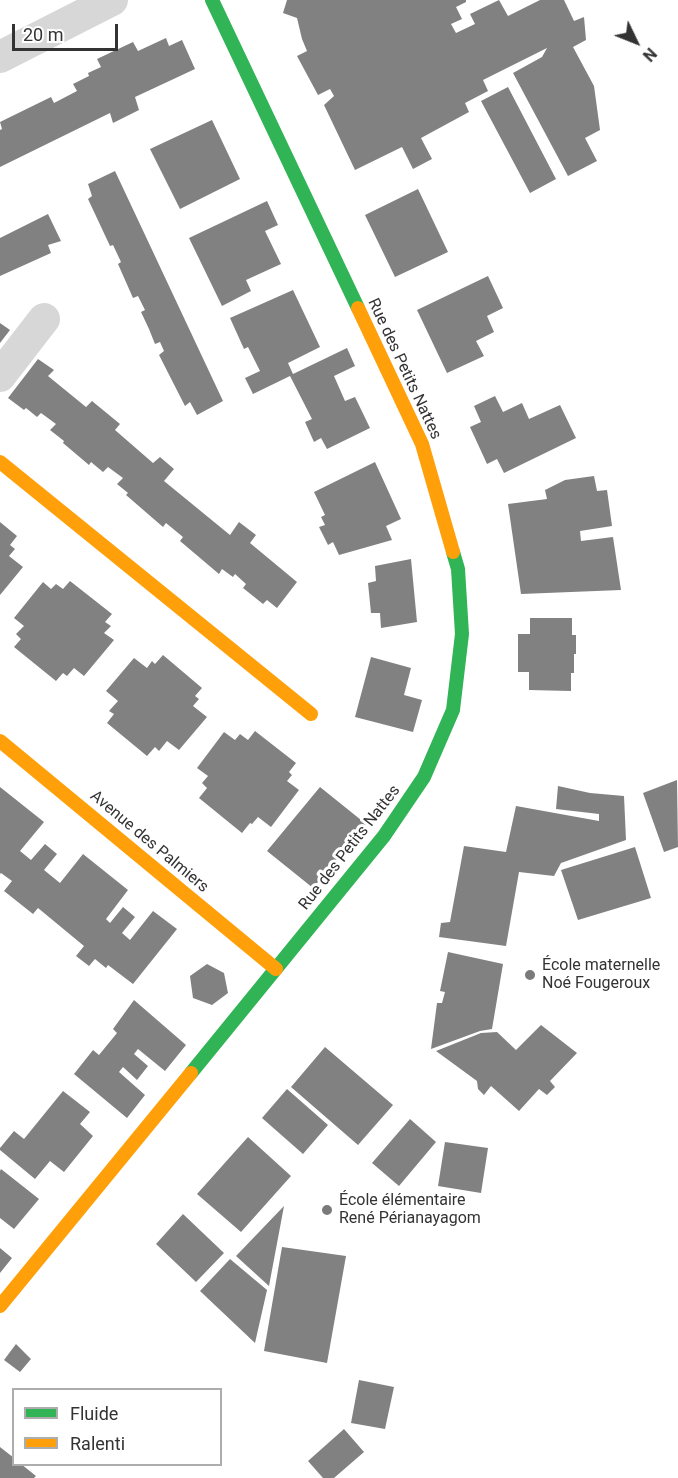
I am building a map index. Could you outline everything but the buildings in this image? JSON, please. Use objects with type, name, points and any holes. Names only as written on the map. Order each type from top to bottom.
[{"type":"street","points":[[0,57],[112,0]]},
{"type":"street","name":"Rue des Petits Nattes","points":[[0,1306],[384,837],[424,777],[453,710],[462,634],[458,569],[422,444],[212,0]]},
{"type":"street","points":[[0,376],[44,319]]},
{"type":"street","points":[[0,462],[311,714]]},
{"type":"street","name":"Avenue des Palmiers","points":[[0,741],[276,969]]},
{"type":"traffic: fast","points":[[212,0],[358,308]]},
{"type":"traffic: fast","points":[[191,1073],[384,836],[424,777],[453,710],[462,634],[458,569],[453,552]]},
{"type":"traffic: slow","points":[[358,308],[422,444],[453,552]]},
{"type":"traffic: slow","points":[[0,462],[311,714]]},
{"type":"traffic: slow","points":[[0,741],[276,969]]},
{"type":"traffic: slow","points":[[0,1306],[191,1073]]},
{"type":"place","name":"École maternelle Noé Fougeroux","points":[[530,975]]},
{"type":"place","name":"École élémentaire René Périanayagom","points":[[327,1210]]}]
